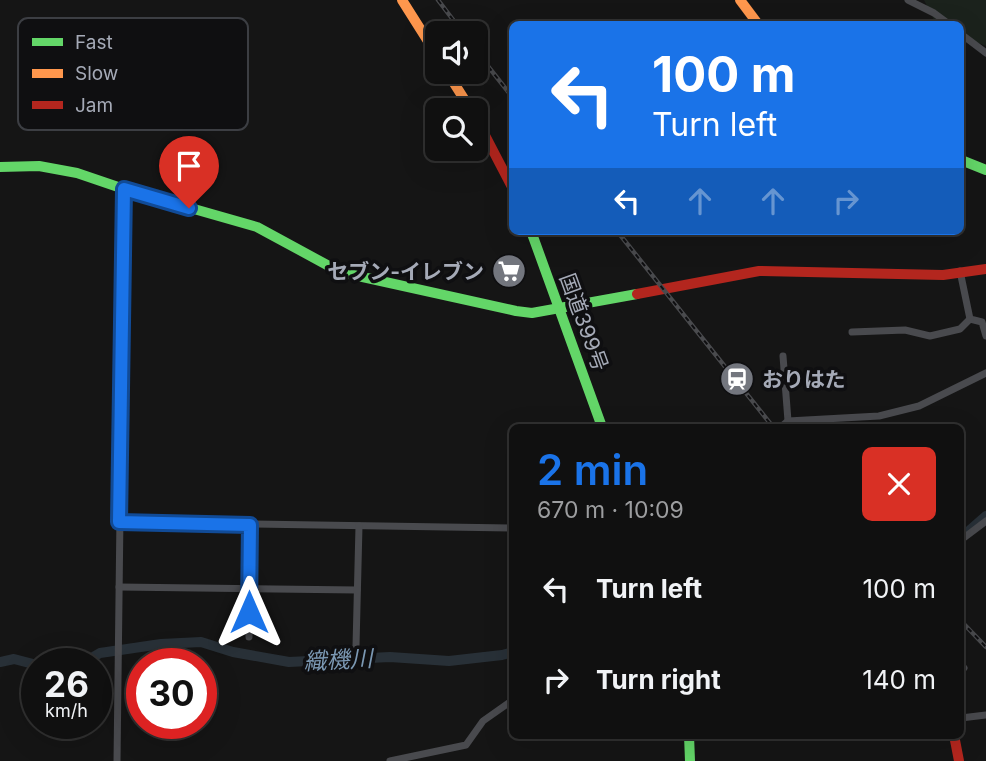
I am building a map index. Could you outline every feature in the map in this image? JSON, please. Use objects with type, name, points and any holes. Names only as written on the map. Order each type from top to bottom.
[{"type":"main road","points":[[402,0],[425,36]]},
{"type":"main road","points":[[740,0],[756,21]]},
{"type":"main road","points":[[488,141],[509,181]]},
{"type":"main road","points":[[964,161],[986,170]]},
{"type":"main road","points":[[0,167],[56,168],[86,176],[257,227],[316,260],[351,275],[532,313],[759,271],[943,275],[986,269]]},
{"type":"main road","name":"国道399号","points":[[532,235],[601,424]]},
{"type":"main road","points":[[689,739],[690,761]]},
{"type":"main road","points":[[955,739],[959,761]]},
{"type":"street","points":[[908,0],[945,21]]},
{"type":"street","points":[[964,36],[986,53]]},
{"type":"street","points":[[117,761],[124,189]]},
{"type":"street","points":[[960,271],[970,319]]},
{"type":"street","points":[[852,332],[905,330],[930,336],[960,328],[970,319]]},
{"type":"street","points":[[970,319],[982,322],[986,336]]},
{"type":"street","points":[[783,356],[789,421]]},
{"type":"street","points":[[785,424],[789,421],[879,416],[919,407],[986,373]]},
{"type":"street","points":[[964,538],[986,521]]},
{"type":"street","points":[[119,522],[509,528]]},
{"type":"street","points":[[249,637],[250,525]]},
{"type":"street","points":[[356,646],[359,526]]},
{"type":"street","points":[[119,587],[357,590]]},
{"type":"street","points":[[390,761],[466,745],[483,721],[509,703]]},
{"type":"street","points":[[964,718],[986,715]]},
{"type":"shaded area","points":[[924,0],[986,0],[986,46],[964,37],[964,21],[934,21]]},
{"type":"waterway","name":"織機川","points":[[970,530],[986,516]]},
{"type":"waterway","name":"織機川","points":[[112,651],[161,644],[201,642],[233,652],[289,662],[390,657],[449,661],[509,653]]},
{"type":"waterway","name":"織機川","points":[[0,662],[14,659],[21,661]]},
{"type":"railway","points":[[438,0],[454,21]]},
{"type":"railway","points":[[488,66],[509,93]]},
{"type":"railway","points":[[620,235],[771,424]]},
{"type":"railway","points":[[964,624],[986,647]]},
{"type":"traffic: fast","points":[[964,161],[986,170]]},
{"type":"traffic: fast","points":[[0,167],[39,166],[77,173],[257,227],[340,272],[516,311],[532,313],[637,294]]},
{"type":"traffic: fast","points":[[532,235],[601,424]]},
{"type":"traffic: fast","points":[[689,739],[690,761]]},
{"type":"traffic: slow","points":[[402,0],[425,36]]},
{"type":"traffic: slow","points":[[740,0],[756,21]]},
{"type":"traffic: slow","points":[[455,84],[463,98]]},
{"type":"traffic: jam","points":[[488,141],[509,181]]},
{"type":"traffic: jam","points":[[637,294],[759,271],[943,275],[986,269]]},
{"type":"traffic: jam","points":[[955,739],[959,761]]},
{"type":"place","name":"セブン-イレブン","points":[[509,271]]},
{"type":"place","name":"おりはた","points":[[737,379]]},
{"type":"route","points":[[189,208],[124,189],[119,522],[250,525],[249,612]]}]
